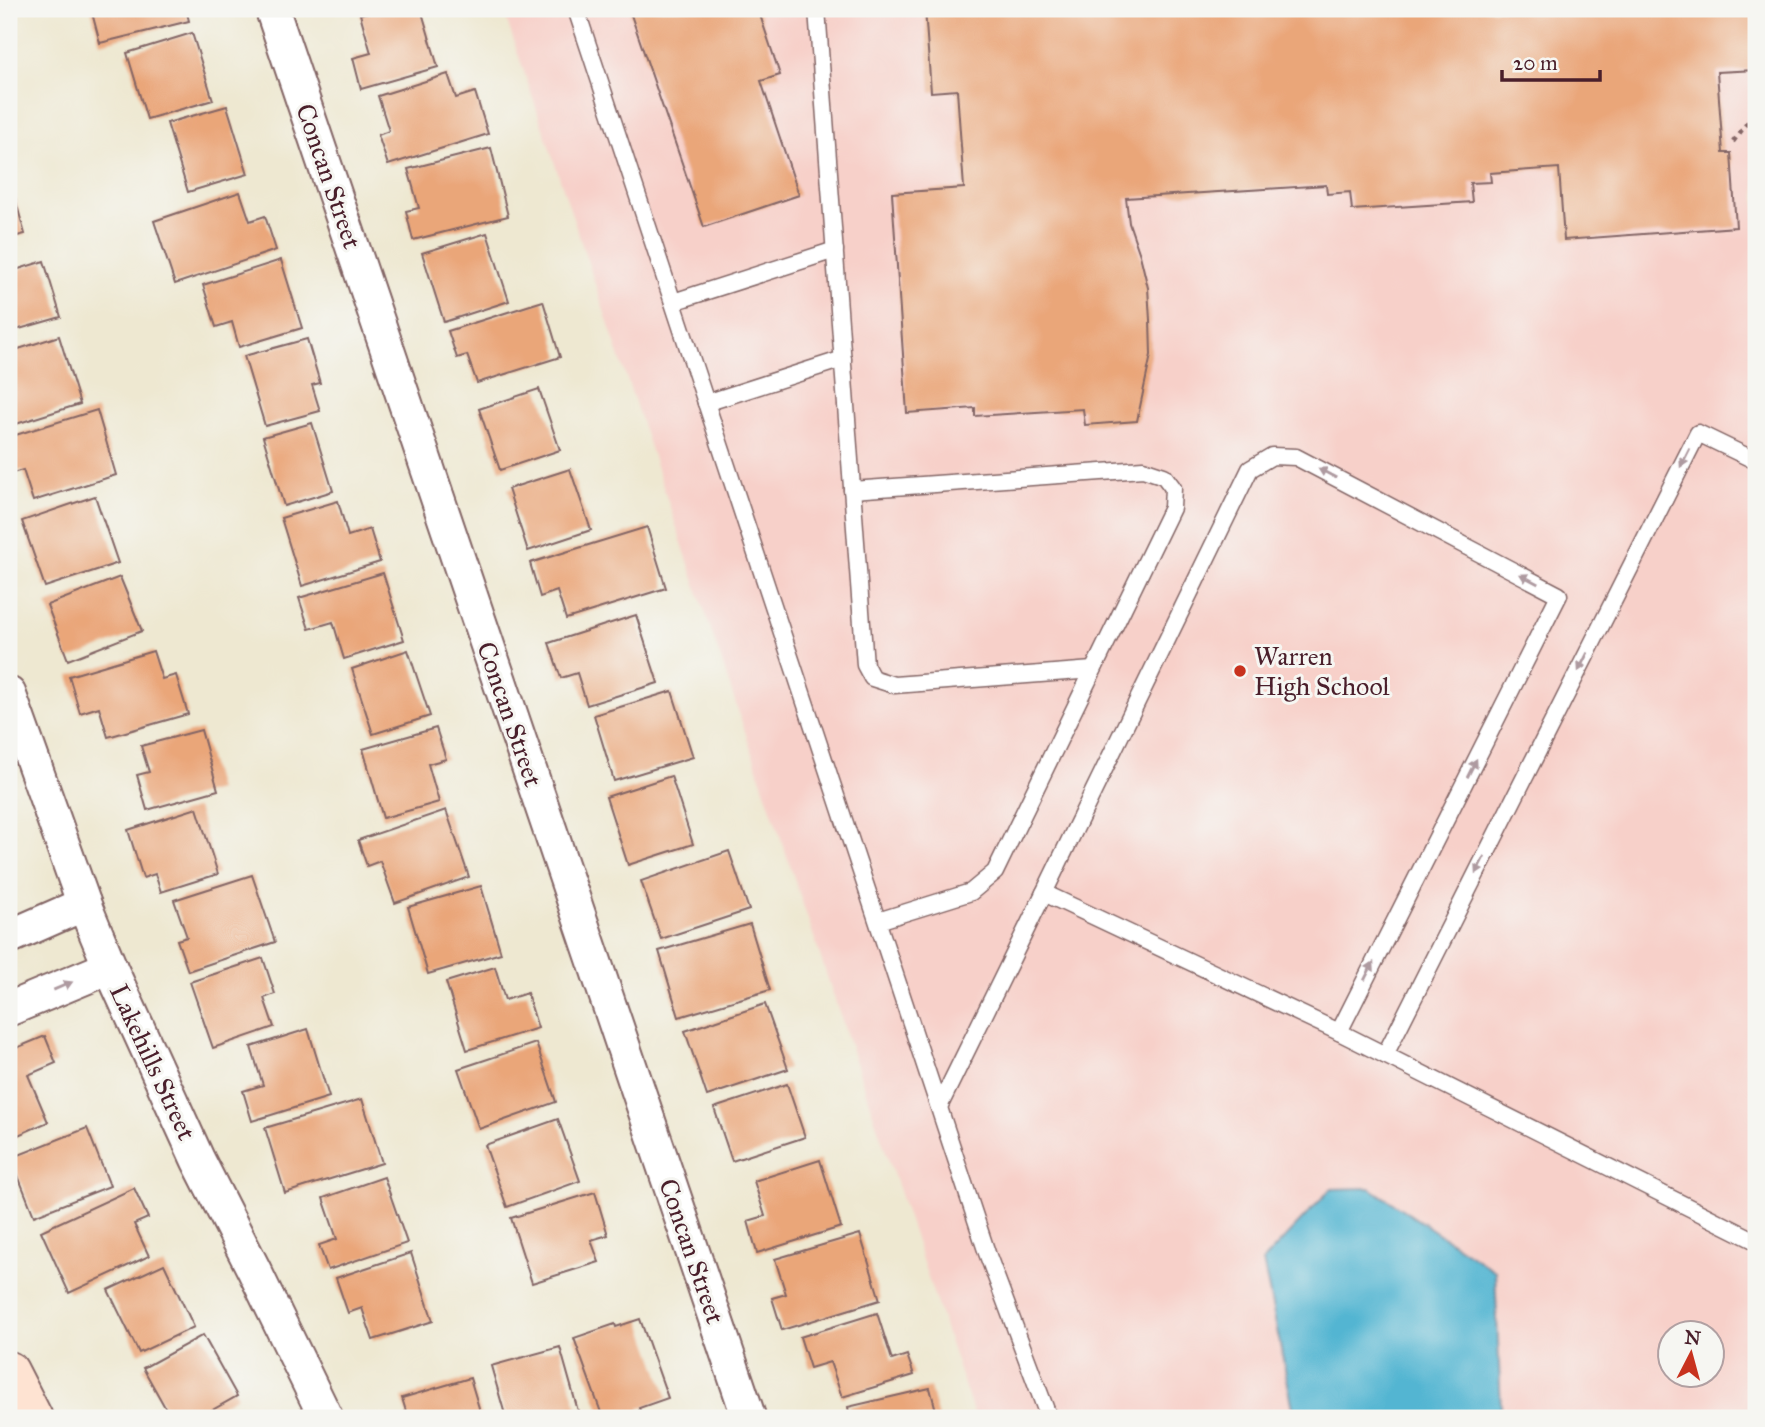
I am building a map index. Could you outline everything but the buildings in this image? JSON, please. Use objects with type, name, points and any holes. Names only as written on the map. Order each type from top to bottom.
[{"type":"main road","points":[[9,1371],[33,1418]]},
{"type":"street","name":"Concan Street","points":[[272,9],[749,1418]]},
{"type":"street","name":"Lakehills Street","points":[[9,694],[84,904],[110,967],[198,1160],[326,1418]]},
{"type":"street","points":[[9,937],[84,904]]},
{"type":"street","points":[[9,1009],[110,967]]},
{"type":"lane","points":[[576,9],[988,1253],[1049,1418]]},
{"type":"lane","points":[[817,9],[865,665],[873,678],[894,685],[1093,670]]},
{"type":"lane","points":[[673,302],[835,250]]},
{"type":"lane","points":[[706,403],[843,359]]},
{"type":"lane","points":[[1385,1055],[1698,433],[1756,461]]},
{"type":"lane","points":[[939,1107],[1250,468],[1272,456],[1296,457],[1559,595],[1339,1032]]},
{"type":"lane","points":[[852,490],[1143,469],[1164,476],[1173,488],[1172,508],[995,872],[971,892],[878,921]]},
{"type":"lane","points":[[1044,893],[1339,1032],[1756,1241]]},
{"type":"path","points":[[1733,142],[1756,111]]},
{"type":"shaded area","name":"Warren High School","points":[[503,9],[1756,9],[1756,1418],[975,1418]]},
{"type":"water","points":[[1370,1188],[1495,1271],[1501,1410],[1490,1418],[1295,1418],[1263,1261],[1331,1189]]},
{"type":"place","name":"Warren High School","points":[[1240,671]]}]
